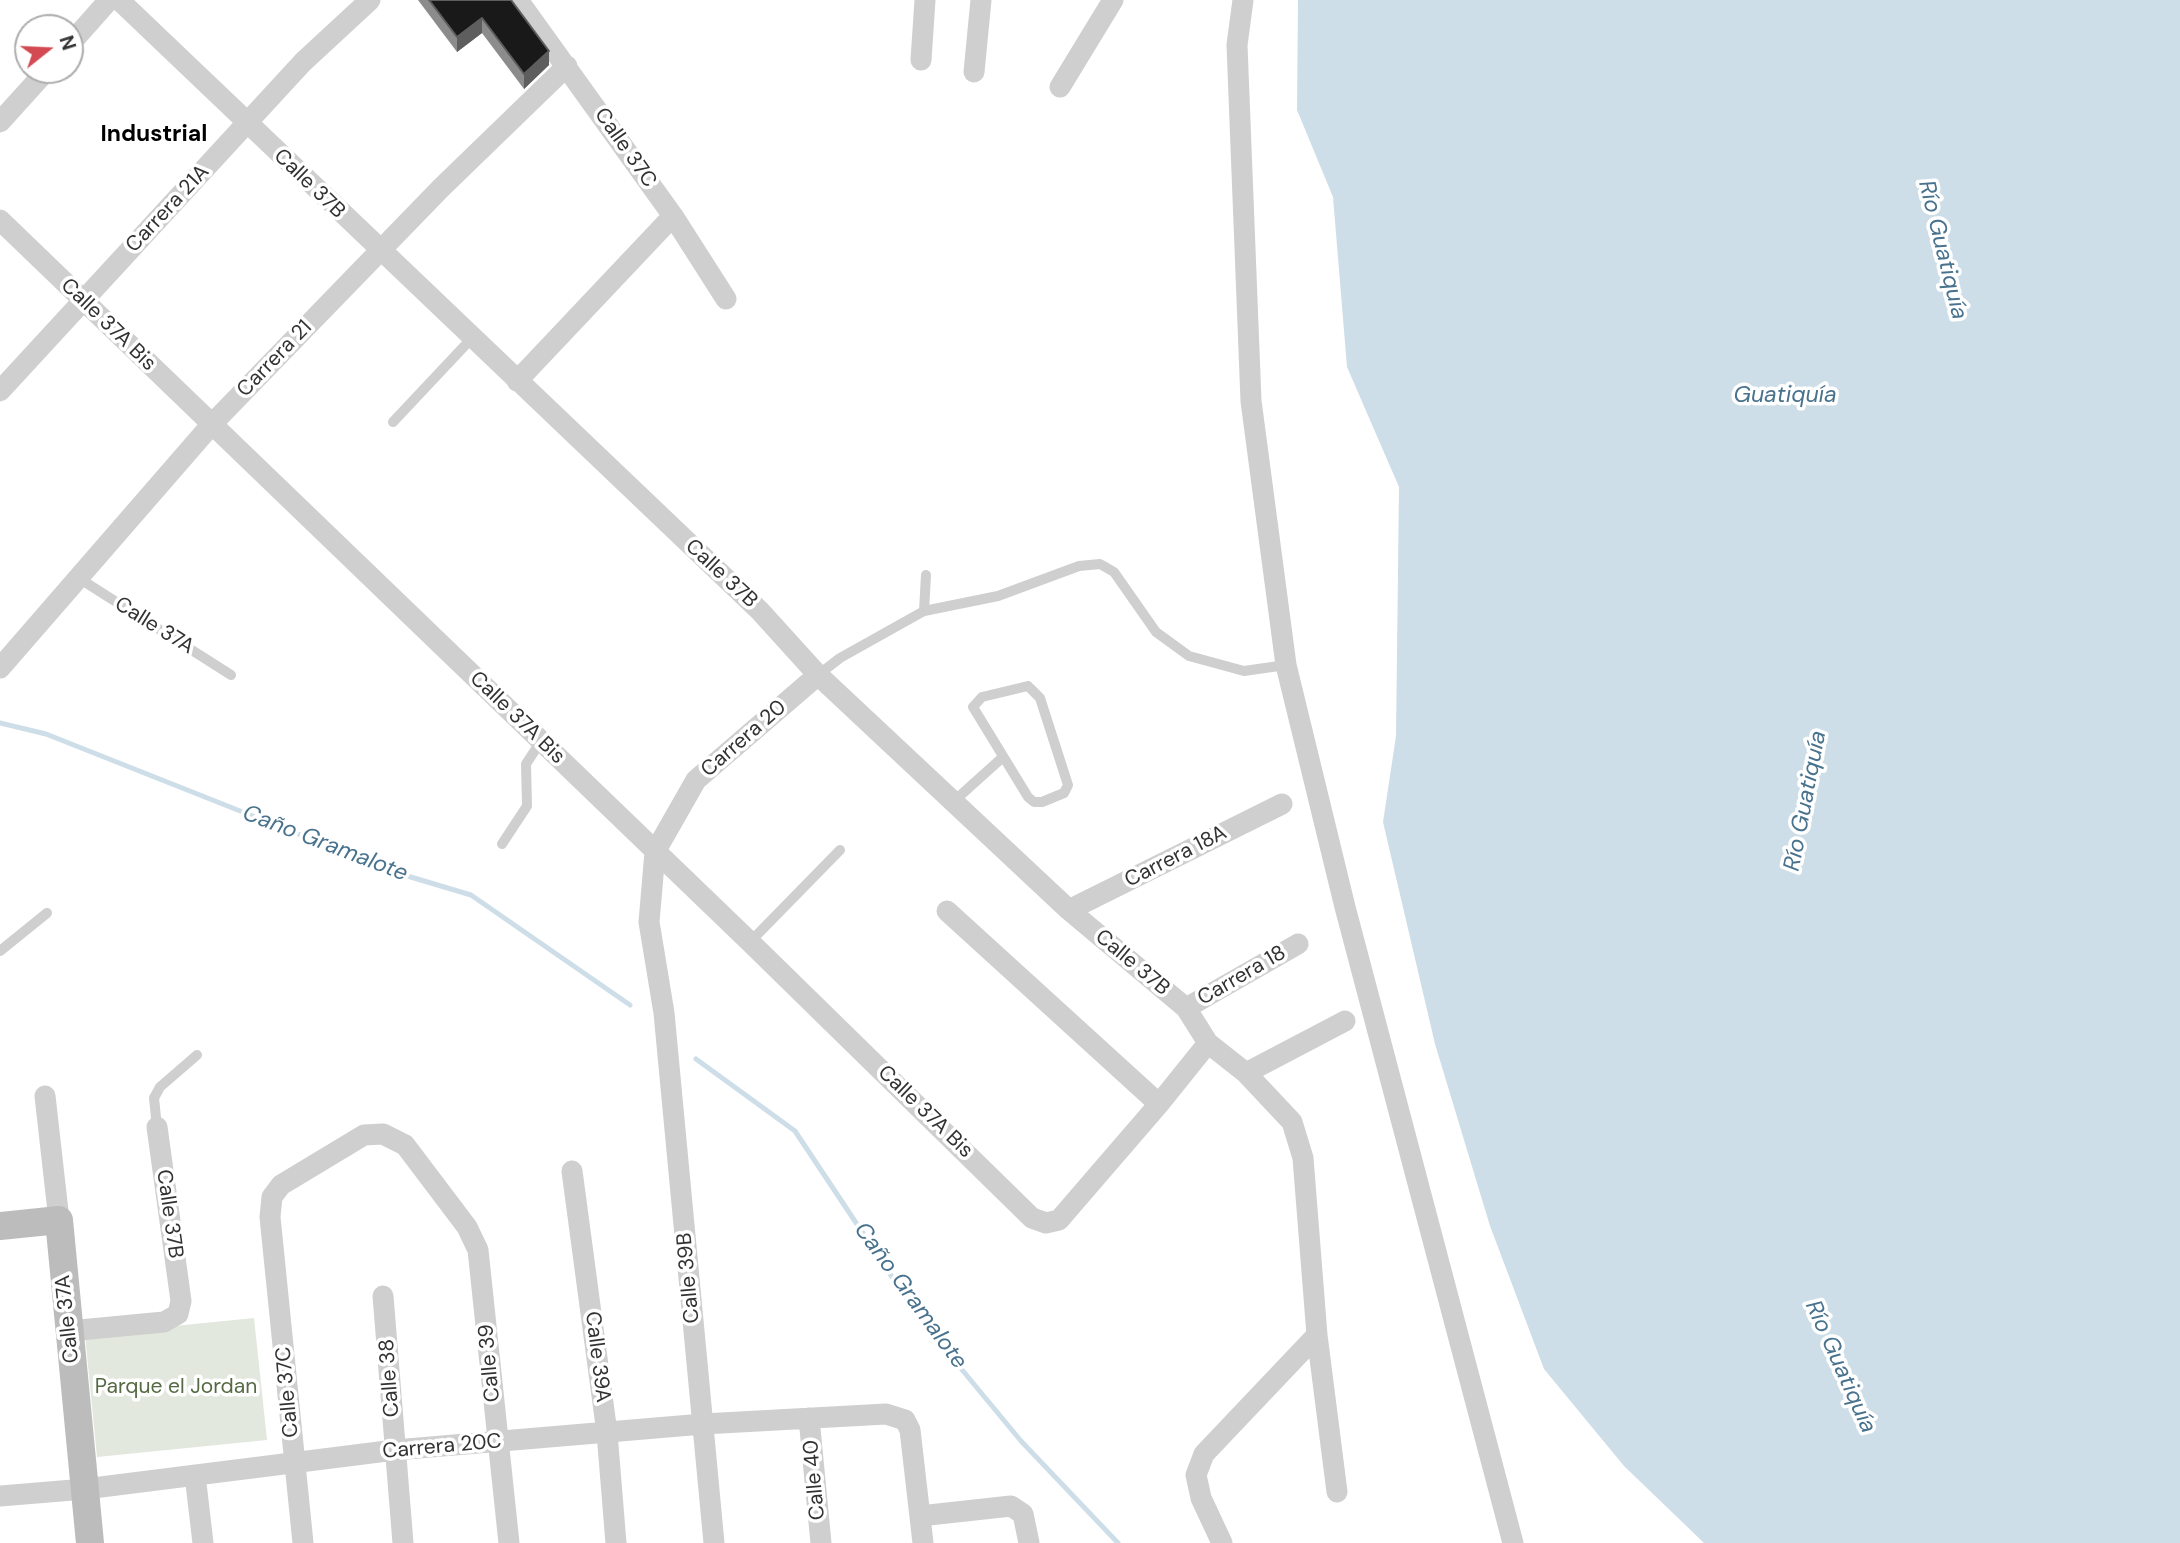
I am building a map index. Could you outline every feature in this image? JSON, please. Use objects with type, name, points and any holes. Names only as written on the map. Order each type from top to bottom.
[{"type":"street","points":[[84,28],[109,0]]},
{"type":"street","name":"Calle 37B","points":[[119,0],[379,251],[760,611],[818,675],[1069,910],[1186,1008],[1208,1043],[1246,1073],[1292,1122],[1303,1158],[1317,1335],[1337,1492]]},
{"type":"street","name":"Carrera 21A","points":[[0,391],[303,62],[370,0]]},
{"type":"street","name":"Calle 37C","points":[[518,0],[673,216],[726,299]]},
{"type":"street","points":[[921,60],[925,0]]},
{"type":"street","points":[[974,72],[981,0]]},
{"type":"street","points":[[1060,87],[1112,0]]},
{"type":"street","points":[[1243,0],[1237,45],[1251,401],[1286,665],[1345,907],[1513,1543]]},
{"type":"street","name":"Carrera 21","points":[[0,668],[212,424],[379,251],[567,66]]},
{"type":"street","points":[[0,122],[34,84]]},
{"type":"street","points":[[517,381],[673,216]]},
{"type":"street","name":"Calle 37A Bis","points":[[0,220],[750,942],[1032,1218],[1046,1223],[1059,1220],[1159,1104]]},
{"type":"street","name":"Carrera 20","points":[[664,1013],[649,922],[655,852],[696,780],[818,675]]},
{"type":"street","name":"Carrera 18A","points":[[1069,910],[1282,804]]},
{"type":"street","points":[[947,911],[1159,1104],[1208,1043]]},
{"type":"street","name":"Carrera 18","points":[[1186,1008],[1298,944]]},
{"type":"street","name":"Calle 39B","points":[[664,1013],[714,1543]]},
{"type":"street","points":[[1246,1073],[1345,1020]]},
{"type":"street","name":"Calle 37A","points":[[45,1096],[90,1543]]},
{"type":"street","name":"Calle 37B","points":[[69,1331],[164,1322],[178,1314],[181,1301],[157,1127]]},
{"type":"street","name":"Calle 39","points":[[274,1242],[270,1217],[272,1197],[281,1185],[363,1135],[383,1134],[405,1145],[467,1227],[478,1250],[509,1543]]},
{"type":"street","name":"Calle 39A","points":[[572,1171],[607,1433],[616,1543]]},
{"type":"street","points":[[0,1226],[59,1220]]},
{"type":"street","name":"Calle 37C","points":[[274,1242],[303,1543]]},
{"type":"street","name":"Calle 38","points":[[383,1296],[403,1543]]},
{"type":"street","points":[[1222,1543],[1201,1498],[1196,1475],[1204,1454],[1317,1335]]},
{"type":"street","name":"Carrera 20C","points":[[0,1496],[85,1489],[395,1450],[702,1424],[886,1414],[905,1420],[910,1430],[920,1516]]},
{"type":"street","name":"Calle 40","points":[[809,1418],[821,1543]]},
{"type":"street","points":[[195,1475],[203,1543]]},
{"type":"street","points":[[923,1543],[920,1516],[1011,1506],[1023,1514],[1028,1536]]},
{"type":"lane","points":[[393,422],[472,338]]},
{"type":"lane","points":[[818,675],[840,658],[924,611],[998,596],[1079,566],[1100,564],[1114,572],[1156,632],[1189,656],[1244,671],[1286,665]]},
{"type":"lane","points":[[924,611],[926,575]]},
{"type":"lane","name":"Calle 37A","points":[[77,577],[231,675]]},
{"type":"lane","points":[[1028,687],[1040,698],[1067,790],[1034,802],[1003,757],[973,707],[982,697],[1028,687]]},
{"type":"lane","points":[[502,844],[527,806],[526,764],[541,741]]},
{"type":"lane","points":[[953,802],[1003,757]]},
{"type":"lane","points":[[750,942],[840,850]]},
{"type":"lane","points":[[0,951],[47,913]]},
{"type":"lane","points":[[157,1127],[154,1098],[160,1087],[197,1055]]},
{"type":"green space","name":"Parque el Jordan","points":[[254,1318],[267,1440],[97,1457],[85,1335]]},
{"type":"water","name":"Guatiquía","points":[[1298,0],[2180,0],[2180,1543],[1704,1543],[1624,1466],[1544,1369],[1490,1226],[1435,1044],[1383,822],[1396,736],[1399,487],[1347,367],[1333,197],[1297,110]]},
{"type":"building","points":[[429,0],[511,0],[549,51],[524,74],[482,18],[457,37]]},
{"type":"waterway","name":"Caño Gramalote","points":[[0,723],[46,734],[394,872],[471,895],[630,1005]]},
{"type":"waterway","name":"Caño Gramalote","points":[[696,1059],[795,1131],[920,1319],[1021,1441],[1118,1543]]},
{"type":"district","name":"Industrial","points":[[154,135]]},
{"type":"water label","name":"Río Guatiquía","points":[[1942,250]]},
{"type":"water label","name":"Río Guatiquía","points":[[1806,801]]},
{"type":"water label","name":"Río Guatiquía","points":[[1840,1367]]}]
